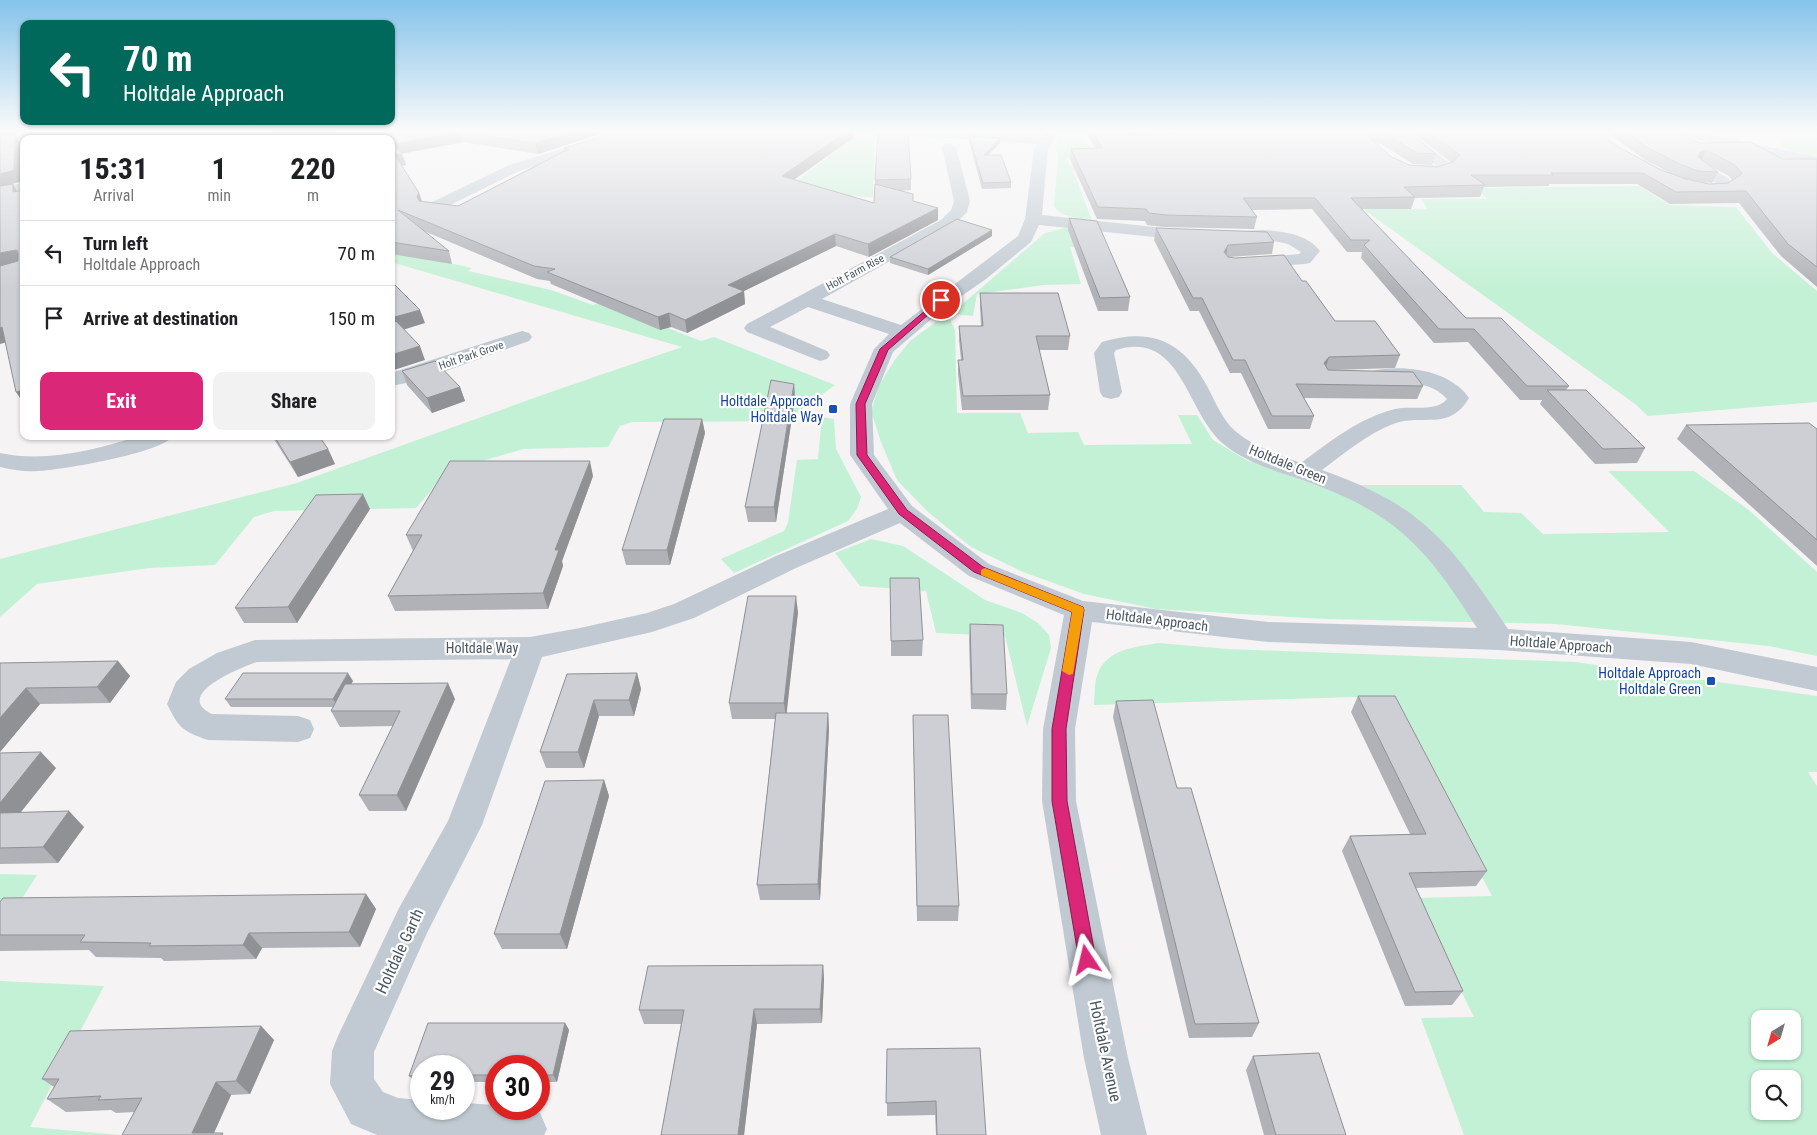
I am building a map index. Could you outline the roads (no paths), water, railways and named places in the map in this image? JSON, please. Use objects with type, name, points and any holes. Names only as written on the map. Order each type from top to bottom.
[{"type":"street","points":[[430,209],[479,185]]},
{"type":"street","name":"Holt Farm Rise","points":[[820,355],[754,328],[947,223],[959,212],[962,201],[958,185]]},
{"type":"street","name":"Holtdale Approach","points":[[1037,185],[1034,219],[1024,238],[980,275],[941,300],[884,349],[861,404],[862,455],[903,512],[978,570],[1078,610],[1268,632],[1499,639],[1691,653],[1817,679]]},
{"type":"street","points":[[1683,185],[1711,190],[1722,188],[1726,185]]},
{"type":"street","points":[[0,192],[20,189]]},
{"type":"street","points":[[1034,219],[1146,233],[1280,237],[1296,240],[1311,251],[1304,259],[1294,261],[1232,263]]},
{"type":"street","points":[[804,300],[903,332]]},
{"type":"street","name":"Holt Park Grove","points":[[395,379],[413,375],[522,338]]},
{"type":"street","name":"Holtdale Green","points":[[1111,392],[1104,353],[1109,346],[1134,340],[1155,344],[1171,350],[1182,360],[1217,427],[1242,445],[1356,491],[1395,511],[1415,526],[1436,546],[1499,639]]},
{"type":"street","points":[[1306,472],[1346,442],[1376,424],[1398,415],[1445,412],[1454,406],[1458,398],[1451,389],[1439,382],[1425,378],[1363,376]]},
{"type":"street","points":[[0,460],[32,463],[63,461],[109,452],[149,440]]},
{"type":"street","name":"Holtdale Way","points":[[298,729],[208,726],[190,718],[183,704],[188,688],[209,671],[232,658],[255,652],[530,648],[636,626],[684,611],[786,562],[903,512]]},
{"type":"street","name":"Holtdale Avenue","points":[[1078,610],[1059,729],[1060,801],[1106,1058],[1124,1135]]},
{"type":"street","name":"Holtdale Garth","points":[[524,1129],[398,1121],[367,1108],[352,1084],[353,1050],[413,921],[464,824],[530,648]]},
{"type":"place","name":"Holtdale Approach Holtdale Way","points":[[833,409]]},
{"type":"place","name":"Holtdale Approach Holtdale Green","points":[[1711,681]]}]
